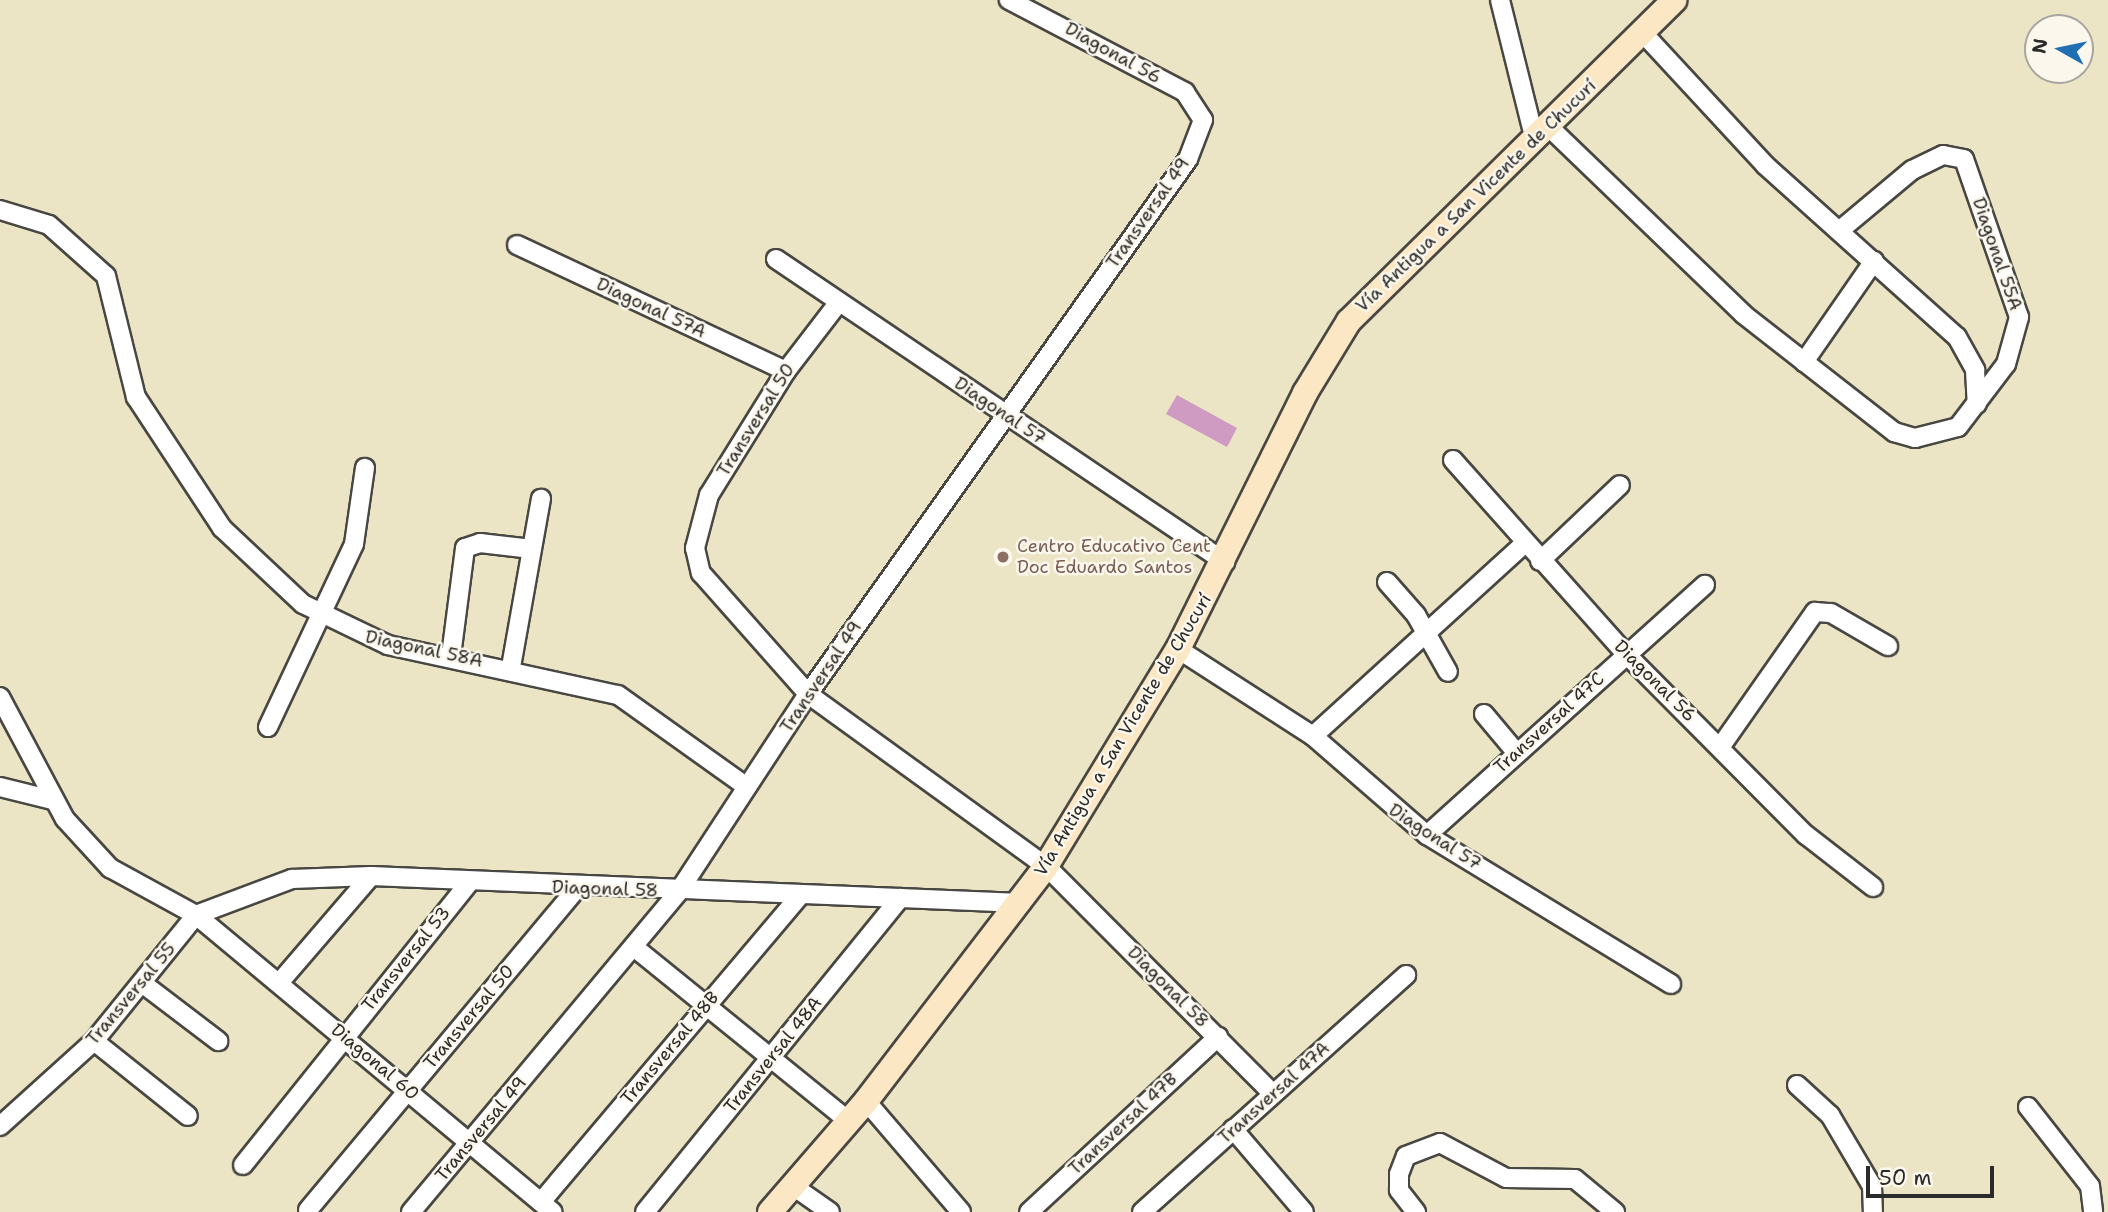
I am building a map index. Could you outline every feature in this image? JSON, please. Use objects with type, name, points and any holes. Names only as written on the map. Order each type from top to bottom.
[{"type":"main road","name":"Vía Antigua a San Vicente de Chucurí","points":[[771,1212],[866,1101],[1021,903],[1046,866],[1178,649],[1225,562],[1305,393],[1349,321],[1542,134],[1674,0]]},
{"type":"street","name":"Diagonal 56","points":[[1009,0],[1052,18],[1185,92],[1203,120]]},
{"type":"street","points":[[1046,0],[1052,18]]},
{"type":"street","points":[[1500,0],[1542,134],[1743,314],[1894,432],[1915,438],[1958,427],[1977,404],[1975,370],[1957,337],[1765,165],[1642,32]]},
{"type":"street","name":"Transversal 49","points":[[411,1212],[635,948],[679,891],[808,694],[1188,159],[1203,120]]},
{"type":"street","name":"Diagonal 55A","points":[[1839,232],[1882,190],[1943,155],[1964,159],[2019,317],[2016,344],[1977,404]]},
{"type":"street","name":"Diagonal 58A","points":[[0,211],[49,225],[106,276],[136,397],[222,528],[265,573],[319,614],[388,645],[511,667],[618,695],[747,787]]},
{"type":"street","name":"Diagonal 57A","points":[[517,245],[786,371]]},
{"type":"street","name":"Diagonal 57","points":[[776,259],[1225,562]]},
{"type":"street","points":[[1804,362],[1874,261]]},
{"type":"street","name":"Transversal 50","points":[[695,548],[709,495],[786,371],[839,302]]},
{"type":"street","name":"Diagonal 56","points":[[1453,460],[1524,544],[1627,655],[1721,746],[1806,835],[1872,887]]},
{"type":"street","points":[[268,727],[358,530],[355,502],[365,468]]},
{"type":"street","points":[[1540,561],[1620,485]]},
{"type":"street","points":[[511,667],[541,499]]},
{"type":"street","points":[[451,656],[465,548],[480,543],[532,549]]},
{"type":"street","points":[[1313,736],[1425,637],[1524,544]]},
{"type":"street","name":"Diagonal 58","points":[[695,548],[701,573],[722,601],[808,694],[1046,866],[1272,1093]]},
{"type":"street","points":[[1387,582],[1416,615],[1425,637],[1448,672]]},
{"type":"street","name":"Transversal 47C","points":[[1427,835],[1516,751],[1705,585]]},
{"type":"street","points":[[1721,746],[1810,616],[1831,613],[1888,646]]},
{"type":"street","name":"Diagonal 57","points":[[1178,649],[1313,736],[1427,835],[1671,984]]},
{"type":"street","name":"Diagonal 60","points":[[0,697],[52,800],[110,868],[196,915],[344,1035],[546,1207]]},
{"type":"street","points":[[1484,714],[1516,751]]},
{"type":"street","points":[[0,787],[52,800]]},
{"type":"street","points":[[279,983],[371,876]]},
{"type":"street","name":"Diagonal 58","points":[[196,915],[292,879],[371,876],[577,888],[1021,903]]},
{"type":"street","name":"Transversal 53","points":[[344,1035],[469,883]]},
{"type":"street","name":"Transversal 50","points":[[307,1210],[577,888]]},
{"type":"street","name":"Transversal 48B","points":[[546,1207],[705,1007],[800,895]]},
{"type":"street","name":"Transversal 48A","points":[[645,1212],[900,898]]},
{"type":"street","name":"Transversal 55","points":[[0,1126],[94,1041],[196,915]]},
{"type":"street","points":[[635,948],[849,1121]]},
{"type":"street","name":"Transversal 47A","points":[[1142,1212],[1406,975]]},
{"type":"street","points":[[142,983],[218,1041]]},
{"type":"street","points":[[243,1165],[344,1035]]},
{"type":"street","name":"Transversal 47B","points":[[1028,1212],[1218,1037]]},
{"type":"street","points":[[94,1041],[188,1116]]},
{"type":"street","points":[[1797,1085],[1830,1115],[1872,1186],[1873,1212]]},
{"type":"street","points":[[866,1101],[961,1212]]},
{"type":"street","points":[[2028,1107],[2090,1186],[2093,1212]]},
{"type":"street","points":[[1233,1129],[1304,1212]]},
{"type":"street","points":[[1416,1212],[1399,1190],[1399,1174],[1406,1156],[1440,1143],[1506,1178],[1575,1180],[1615,1212]]},
{"type":"street","points":[[793,1186],[830,1212]]},
{"type":"building","points":[[1177,395],[1237,428],[1227,447],[1166,414]]},
{"type":"place","name":"Centro Educativo Cent Doc Eduardo Santos","points":[[1003,557]]}]
